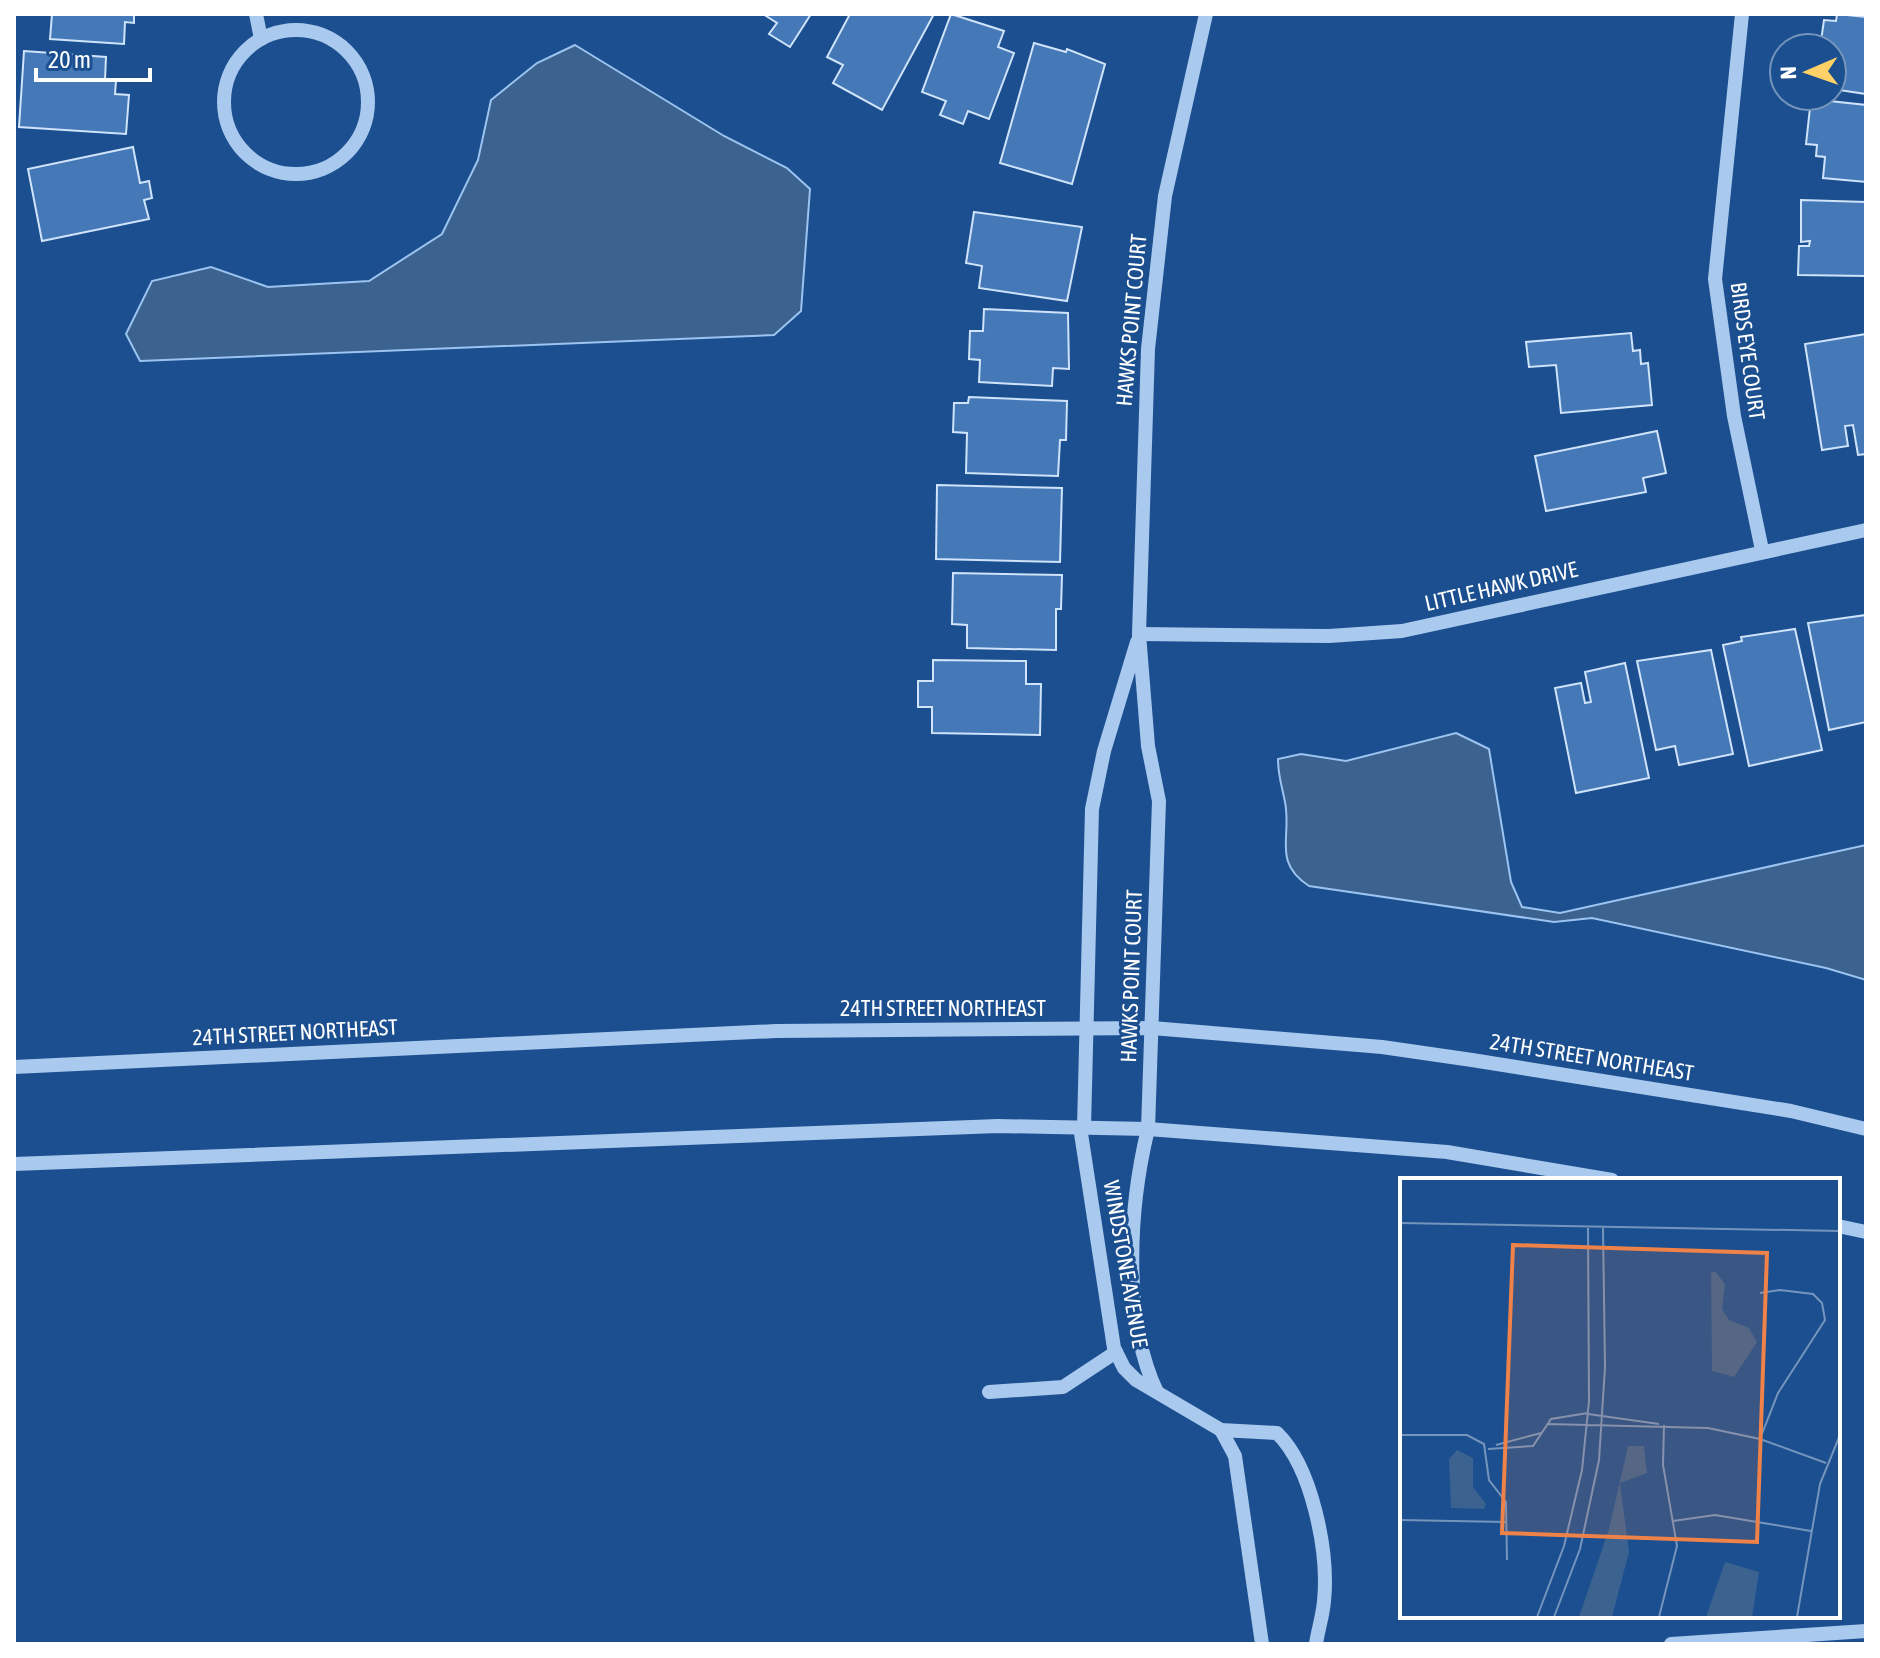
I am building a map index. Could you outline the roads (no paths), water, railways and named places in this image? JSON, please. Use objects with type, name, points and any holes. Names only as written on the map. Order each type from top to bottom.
[{"type":"street","points":[[256,14],[261,39]]},
{"type":"street","name":"HAWKS POINT COURT","points":[[1148,1129],[1159,801],[1148,746],[1139,634],[1149,333],[1165,196],[1206,14]]},
{"type":"street","name":"BIRDS EYE COURT","points":[[1742,14],[1715,279],[1734,416],[1762,550]]},
{"type":"street","points":[[284,30],[309,31],[332,39],[351,55],[364,76],[369,100],[365,125],[354,147],[336,163],[313,173],[291,175],[259,163],[234,139],[225,118],[224,95],[231,72],[243,53],[261,39],[284,30]]},
{"type":"street","name":"LITTLE HAWK DRIVE","points":[[1139,634],[1329,636],[1402,631],[1762,550],[1866,530]]},
{"type":"street","name":"HAWKS POINT COURT","points":[[1082,1127],[1092,809],[1104,751],[1139,634]]},
{"type":"street","name":"24TH STREET NORTHEAST","points":[[14,1067],[776,1031],[1152,1028],[1382,1047],[1457,1057],[1791,1111],[1866,1129]]},
{"type":"street","points":[[14,1164],[998,1126],[1148,1129],[1447,1152],[1600,1178]]},
{"type":"street","name":"WINDSTONE AVENUE","points":[[1082,1127],[1116,1352],[1124,1368],[1136,1380],[1221,1430],[1277,1433],[1293,1448],[1307,1482],[1321,1548],[1324,1601],[1316,1644]]},
{"type":"street","name":"WINDSTONE AVENUE","points":[[1148,1129],[1138,1171],[1133,1277],[1141,1355],[1157,1392]]},
{"type":"street","points":[[1840,1226],[1866,1232]]},
{"type":"street","points":[[989,1392],[1063,1387],[1116,1352]]},
{"type":"street","points":[[1221,1430],[1235,1456],[1262,1644]]},
{"type":"street","points":[[1671,1644],[1806,1639],[1866,1631]]},
{"type":"water","points":[[575,45],[724,136],[787,168],[810,189],[801,311],[774,335],[140,361],[126,334],[152,281],[211,267],[268,287],[369,281],[442,234],[478,160],[491,100],[537,63]]},
{"type":"water","points":[[1456,733],[1489,749],[1511,882],[1522,907],[1560,913],[1866,845],[1866,980],[1826,968],[1592,918],[1554,922],[1309,886],[1298,877],[1287,858],[1287,815],[1278,759],[1301,754],[1346,761]]}]
